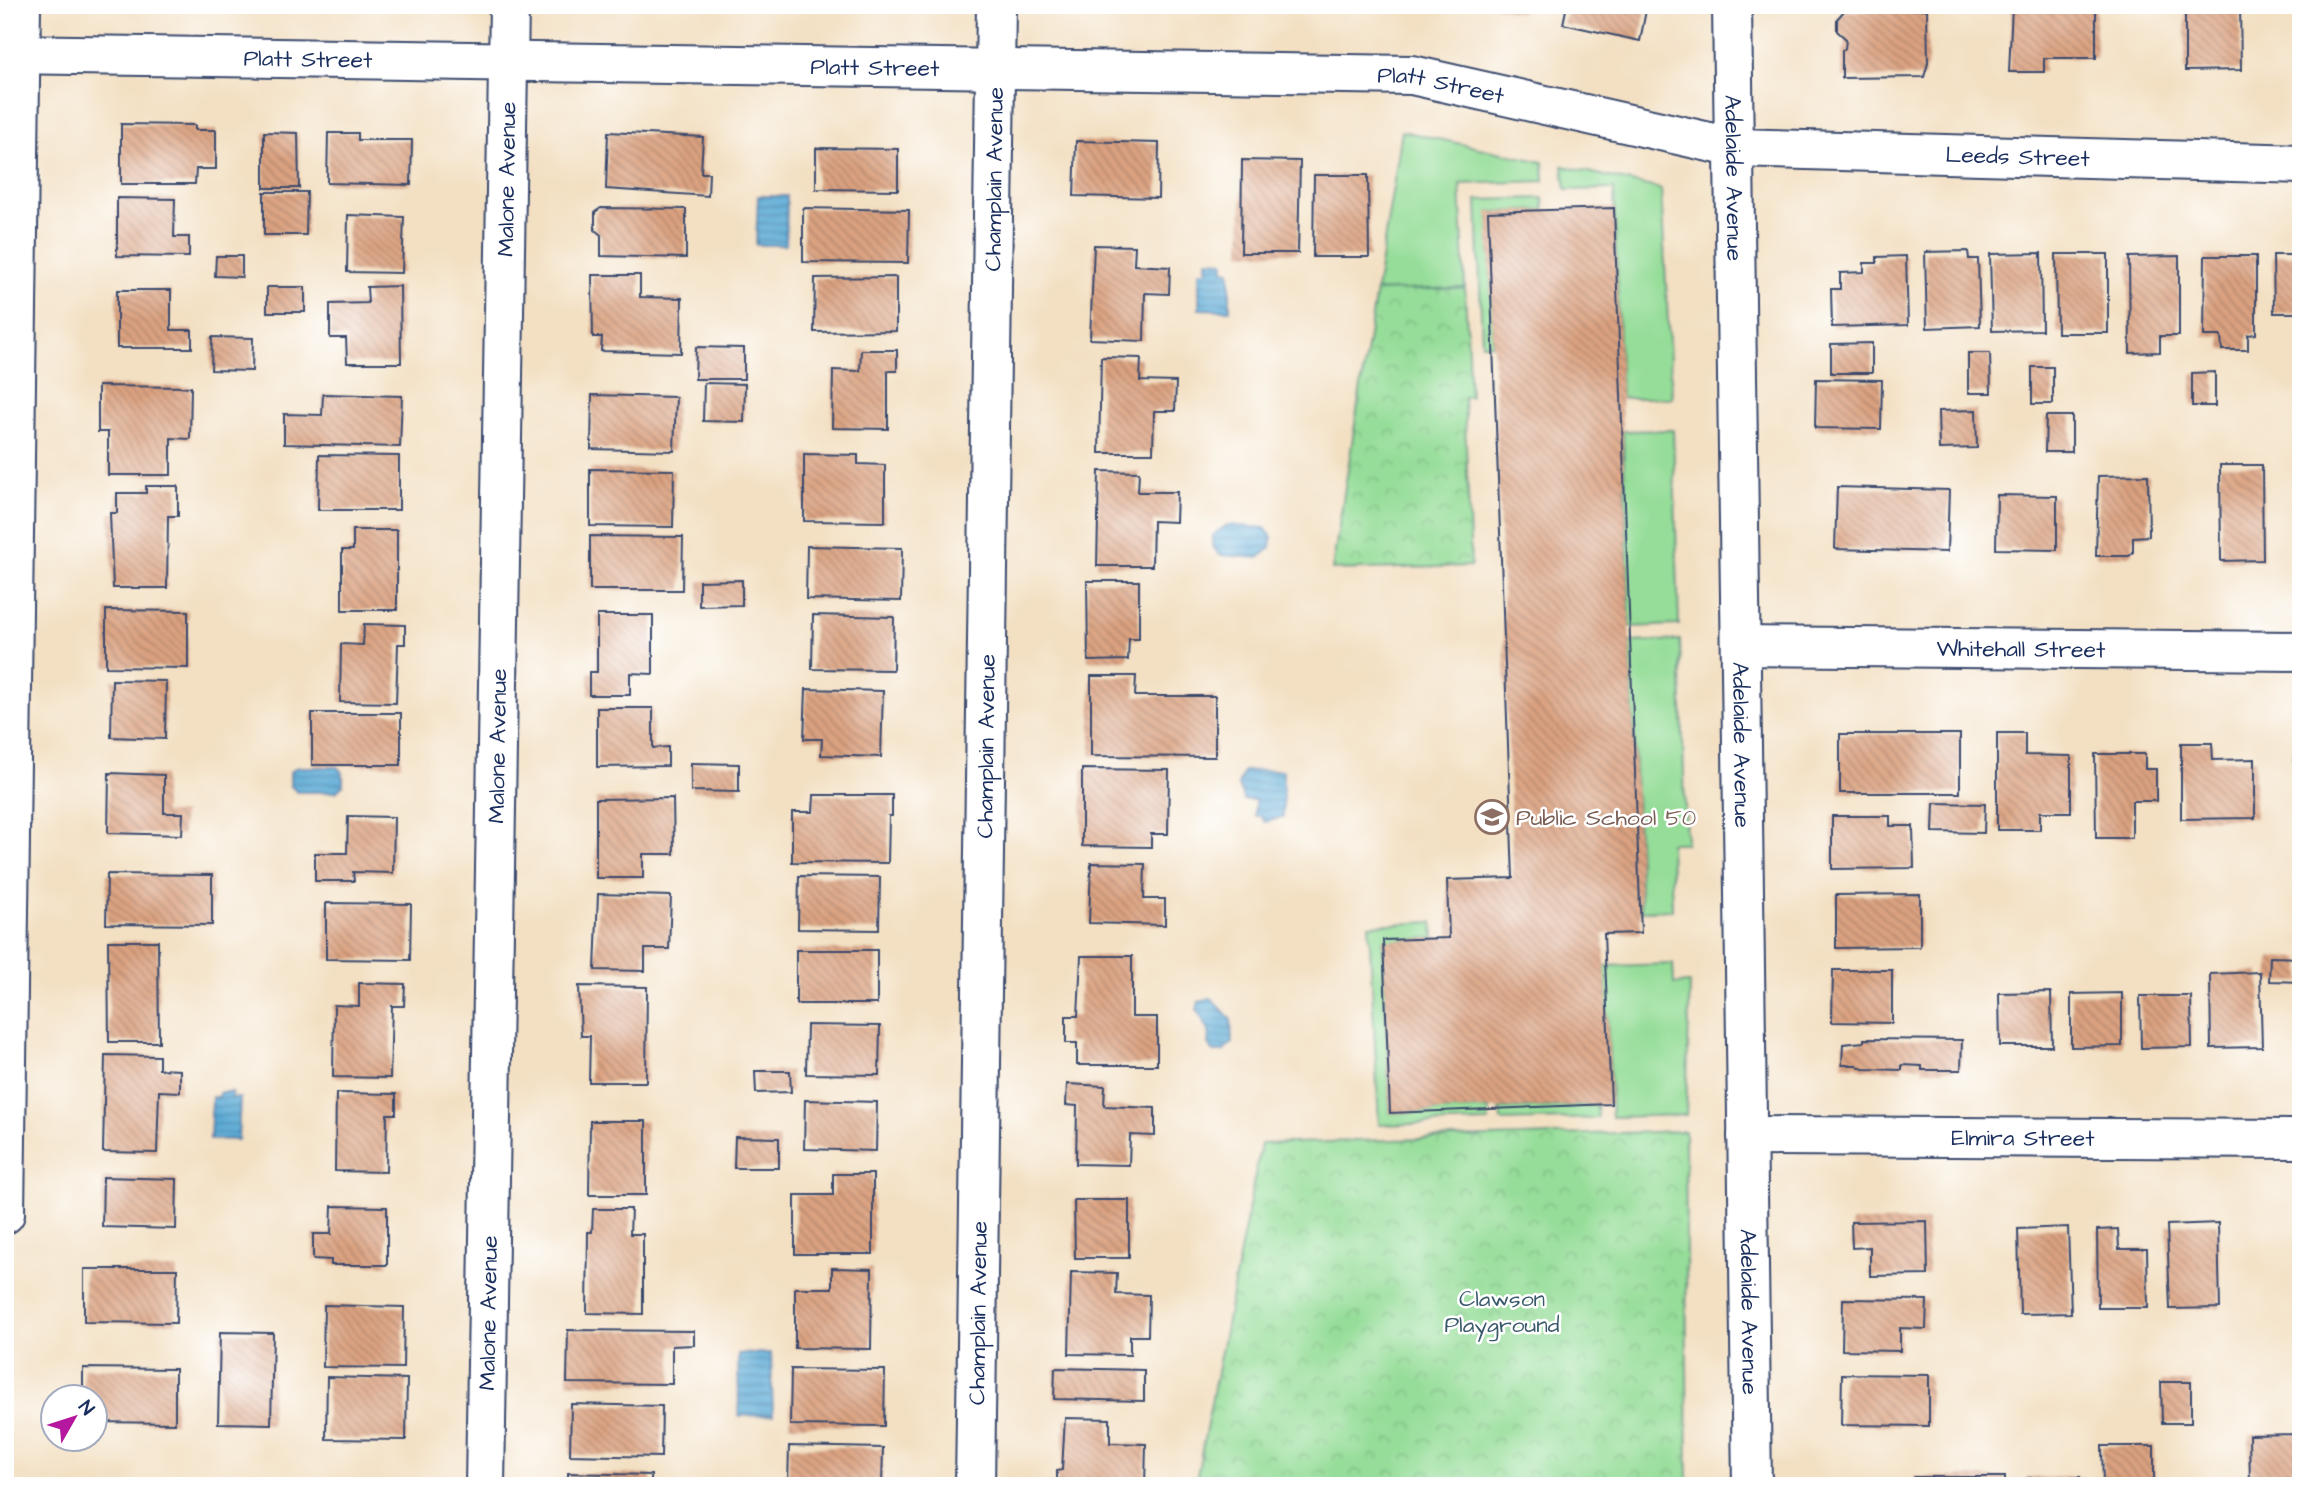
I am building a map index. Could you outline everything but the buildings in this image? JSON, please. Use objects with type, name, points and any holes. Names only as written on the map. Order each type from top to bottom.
[{"type":"street","points":[[5,1213],[13,54],[21,5]]},
{"type":"street","name":"Malone Avenue","points":[[485,1486],[509,5]]},
{"type":"street","name":"Champlain Avenue","points":[[975,1486],[996,5]]},
{"type":"street","name":"Adelaide Avenue","points":[[1732,5],[1737,148],[1752,1486]]},
{"type":"street","name":"Platt Street","points":[[13,54],[1412,75],[1737,148]]},
{"type":"street","name":"Leeds Street","points":[[1737,148],[2301,164]]},
{"type":"street","name":"Whitehall Street","points":[[1741,646],[2301,652]]},
{"type":"street","name":"Elmira Street","points":[[1747,1136],[2301,1139]]},
{"type":"green space","points":[[1402,131],[1543,162],[1544,181],[1460,184],[1465,288],[1376,291]]},
{"type":"green space","points":[[1563,166],[1661,189],[1672,398],[1621,398],[1614,189],[1566,190]]},
{"type":"green space","points":[[1543,198],[1544,210],[1489,212],[1493,344],[1482,344],[1477,200]]},
{"type":"green space","points":[[1465,288],[1470,397],[1464,397],[1471,566],[1332,570],[1376,291]]},
{"type":"green space","points":[[1673,430],[1679,625],[1630,627],[1623,431]]},
{"type":"green space","points":[[1680,640],[1686,843],[1670,843],[1672,910],[1641,911],[1630,642]]},
{"type":"green space","points":[[1433,922],[1434,938],[1383,941],[1390,1113],[1489,1109],[1489,1122],[1379,1125],[1369,925]]},
{"type":"green space","points":[[1673,964],[1674,984],[1690,983],[1686,1115],[1612,1117],[1605,966]]},
{"type":"green space","points":[[1597,1105],[1598,1118],[1501,1121],[1500,1109]]},
{"type":"green space","name":"Clawson Playground","points":[[1685,1131],[1688,1486],[1195,1486],[1261,1144]]},
{"type":"water","points":[[758,196],[787,196],[786,245],[756,245]]},
{"type":"water","points":[[1207,260],[1224,261],[1224,270],[1230,271],[1230,310],[1199,309],[1199,271],[1207,271]]},
{"type":"water","points":[[1227,525],[1265,528],[1272,537],[1271,548],[1258,558],[1220,555],[1212,546],[1213,535]]},
{"type":"water","points":[[297,767],[337,767],[343,773],[343,785],[336,792],[297,792],[290,785],[290,772]]},
{"type":"water","points":[[1283,770],[1283,817],[1265,822],[1261,816],[1255,816],[1255,800],[1244,800],[1238,785],[1244,771]]},
{"type":"water","points":[[1211,998],[1231,1019],[1232,1043],[1223,1052],[1214,1052],[1208,1045],[1209,1030],[1197,1010],[1199,1001]]},
{"type":"water","points":[[220,1092],[232,1092],[232,1098],[240,1098],[238,1140],[210,1139],[212,1097],[219,1097]]},
{"type":"water","points":[[771,1353],[773,1415],[739,1416],[738,1354]]},
{"type":"place","name":"Public School 50","points":[[1492,817]]}]
